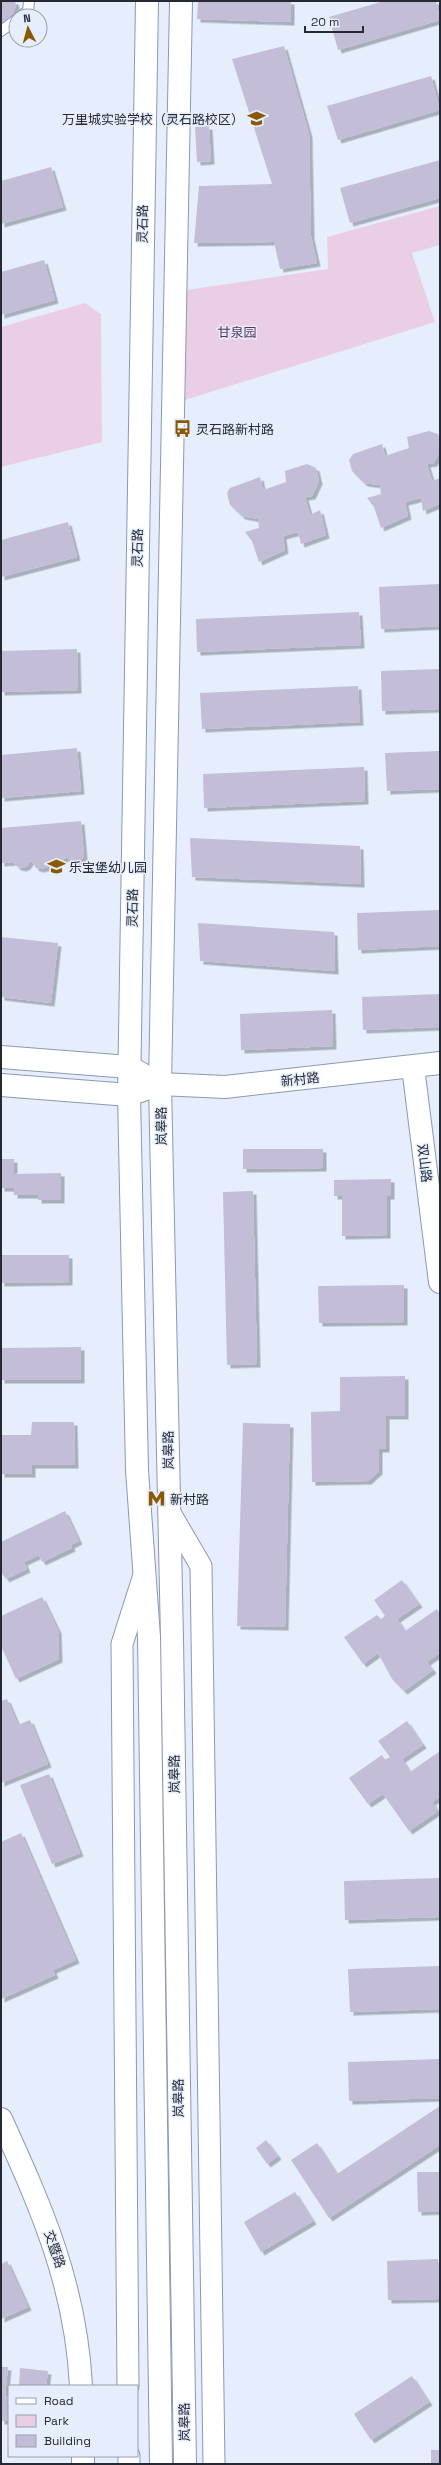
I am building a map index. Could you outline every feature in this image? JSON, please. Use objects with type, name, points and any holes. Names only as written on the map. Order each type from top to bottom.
[{"type":"main road","name":"灵石路","points":[[129,1095],[147,1]]},
{"type":"main road","points":[[160,1084],[181,1]]},
{"type":"main road","name":"新村路","points":[[1,1057],[129,1067],[160,1084]]},
{"type":"main road","name":"新村路","points":[[1,1085],[129,1095],[160,1084],[225,1087],[440,1063]]},
{"type":"main road","name":"双山路","points":[[413,1067],[440,1282]]},
{"type":"main road","name":"岚皋路","points":[[160,1084],[170,1513],[167,2072],[161,2464]]},
{"type":"main road","name":"岚皋路","points":[[129,1095],[137,1470],[149,1645],[185,2464]]},
{"type":"main road","name":"交暨路","points":[[1,2119],[35,2193],[59,2257],[75,2324],[81,2385]]},
{"type":"street","points":[[170,1513],[201,1566],[214,2464]]},
{"type":"street","points":[[128,2385],[122,1644],[144,1575]]},
{"type":"green space","name":"甘泉园","points":[[440,206],[440,245],[412,253],[435,322],[185,400],[187,290],[328,269],[327,237]]},
{"type":"green space","points":[[85,303],[101,314],[102,442],[1,467],[1,327]]},
{"type":"building","points":[[1,1],[15,1],[15,8],[8,8],[8,20],[1,27]]},
{"type":"building","points":[[198,1],[291,1],[291,22],[197,19]]},
{"type":"building","points":[[384,1],[436,1],[440,20],[338,50],[329,17]]},
{"type":"building","points":[[284,46],[309,134],[311,236],[317,263],[280,269],[274,242],[194,243],[199,186],[272,184],[232,59]]},
{"type":"building","points":[[431,76],[440,110],[338,140],[327,106]]},
{"type":"building","points":[[209,126],[211,161],[197,162],[195,127]]},
{"type":"building","points":[[440,160],[440,198],[350,223],[340,188]]},
{"type":"building","points":[[51,167],[63,207],[1,224],[1,181]]},
{"type":"building","points":[[44,260],[55,300],[1,315],[1,272]]},
{"type":"building","points":[[429,431],[438,434],[440,442],[440,451],[434,463],[427,464],[432,481],[440,478],[440,504],[423,511],[421,498],[405,502],[408,516],[381,528],[374,507],[367,498],[381,494],[380,485],[364,483],[352,471],[349,460],[353,454],[382,444],[385,456],[409,448],[407,437]]},
{"type":"building","points":[[307,464],[316,468],[319,481],[312,496],[305,497],[310,515],[320,510],[326,535],[301,544],[298,532],[283,536],[285,550],[259,562],[252,541],[245,532],[259,528],[258,519],[242,516],[230,505],[227,493],[230,488],[260,477],[263,490],[286,482],[285,471]]},
{"type":"building","points":[[68,522],[77,557],[1,577],[1,540]]},
{"type":"building","points":[[440,584],[440,626],[381,629],[379,587]]},
{"type":"building","points":[[359,612],[361,645],[197,652],[196,619]]},
{"type":"building","points":[[77,649],[78,690],[1,692],[1,651]]},
{"type":"building","points":[[440,669],[440,709],[382,711],[381,671]]},
{"type":"building","points":[[358,686],[360,722],[202,729],[200,693]]},
{"type":"building","points":[[77,748],[81,791],[1,798],[1,755]]},
{"type":"building","points":[[440,751],[440,789],[387,791],[385,753]]},
{"type":"building","points":[[364,767],[365,801],[204,808],[203,774]]},
{"type":"building","points":[[81,821],[84,856],[80,861],[72,862],[67,857],[60,861],[55,858],[51,866],[41,869],[36,868],[31,860],[27,866],[23,868],[18,867],[13,862],[1,863],[1,828]]},
{"type":"building","points":[[190,838],[360,846],[361,884],[192,877]]},
{"type":"building","points":[[440,910],[440,946],[358,950],[357,913]]},
{"type":"building","points":[[198,923],[334,932],[335,971],[200,961]]},
{"type":"building","points":[[1,937],[58,943],[51,1003],[1,997]]},
{"type":"building","points":[[440,994],[440,1027],[363,1030],[362,997]]},
{"type":"building","points":[[332,1010],[333,1046],[241,1050],[240,1014]]},
{"type":"building","points":[[243,1149],[323,1149],[323,1168],[243,1169]]},
{"type":"building","points":[[1,1159],[14,1159],[14,1174],[61,1173],[61,1200],[38,1200],[38,1195],[14,1195],[14,1188],[1,1188]]},
{"type":"building","points":[[391,1179],[391,1196],[387,1196],[387,1235],[342,1236],[342,1196],[334,1196],[334,1180]]},
{"type":"building","points":[[253,1191],[257,1364],[227,1365],[223,1192]]},
{"type":"building","points":[[1,1255],[69,1255],[69,1282],[1,1283]]},
{"type":"building","points":[[404,1285],[404,1322],[319,1323],[318,1286]]},
{"type":"building","points":[[81,1347],[81,1380],[1,1380],[1,1348]]},
{"type":"building","points":[[405,1376],[405,1416],[386,1416],[386,1449],[379,1449],[379,1471],[368,1481],[312,1482],[311,1412],[340,1411],[340,1377]]},
{"type":"building","points":[[32,1422],[74,1422],[75,1465],[32,1465],[32,1474],[1,1474],[1,1435],[31,1435]]},
{"type":"building","points":[[243,1423],[290,1424],[285,1627],[237,1626]]},
{"type":"building","points":[[65,1511],[79,1541],[71,1545],[72,1548],[42,1562],[39,1555],[24,1562],[27,1569],[6,1579],[1,1572],[1,1542]]},
{"type":"building","points":[[402,1580],[419,1604],[397,1619],[405,1631],[437,1609],[440,1614],[440,1653],[427,1662],[433,1670],[404,1691],[392,1679],[378,1653],[363,1664],[344,1637],[377,1615],[381,1619],[385,1616],[374,1600]]},
{"type":"building","points":[[42,1597],[58,1630],[59,1659],[16,1679],[1,1646],[1,1616]]},
{"type":"building","points":[[7,1699],[18,1725],[30,1720],[48,1764],[1,1783],[1,1701]]},
{"type":"building","points":[[407,1721],[423,1745],[402,1759],[410,1772],[440,1751],[440,1797],[432,1802],[438,1811],[409,1831],[383,1794],[368,1804],[349,1778],[382,1755],[385,1760],[390,1757],[378,1741]]},
{"type":"building","points":[[49,1774],[80,1853],[52,1864],[20,1785]]},
{"type":"building","points":[[21,1833],[76,1960],[53,1970],[55,1975],[1,1999],[1,1842]]},
{"type":"building","points":[[440,1878],[440,1917],[345,1920],[344,1881]]},
{"type":"building","points":[[440,1966],[440,2009],[350,2012],[348,1969]]},
{"type":"building","points":[[440,2059],[440,2098],[349,2101],[348,2062]]},
{"type":"building","points":[[440,2106],[440,2145],[329,2218],[291,2160],[317,2143],[337,2174]]},
{"type":"building","points":[[266,2140],[278,2156],[267,2164],[256,2148]]},
{"type":"building","points":[[417,2172],[440,2172],[440,2211],[418,2212]]},
{"type":"building","points":[[295,2192],[313,2221],[261,2252],[244,2222]]},
{"type":"building","points":[[438,2259],[439,2299],[388,2300],[387,2261]]},
{"type":"building","points":[[7,2261],[28,2307],[1,2319],[1,2264]]},
{"type":"building","points":[[1,2367],[8,2367],[5,2396],[8,2396],[8,2421],[1,2421]]},
{"type":"building","points":[[20,2368],[48,2371],[46,2385],[19,2385]]},
{"type":"building","points":[[412,2376],[429,2402],[371,2440],[354,2414]]},
{"type":"building","points":[[431,2450],[440,2450],[440,2464],[431,2464]]},
{"type":"place","name":"万里城实验学校（灵石路校区）","points":[[257,119]]},
{"type":"place","name":"灵石路新村路","points":[[183,429]]},
{"type":"place","name":"乐宝堡幼儿园","points":[[56,867]]},
{"type":"place","name":"新村路","points":[[157,1499]]}]
